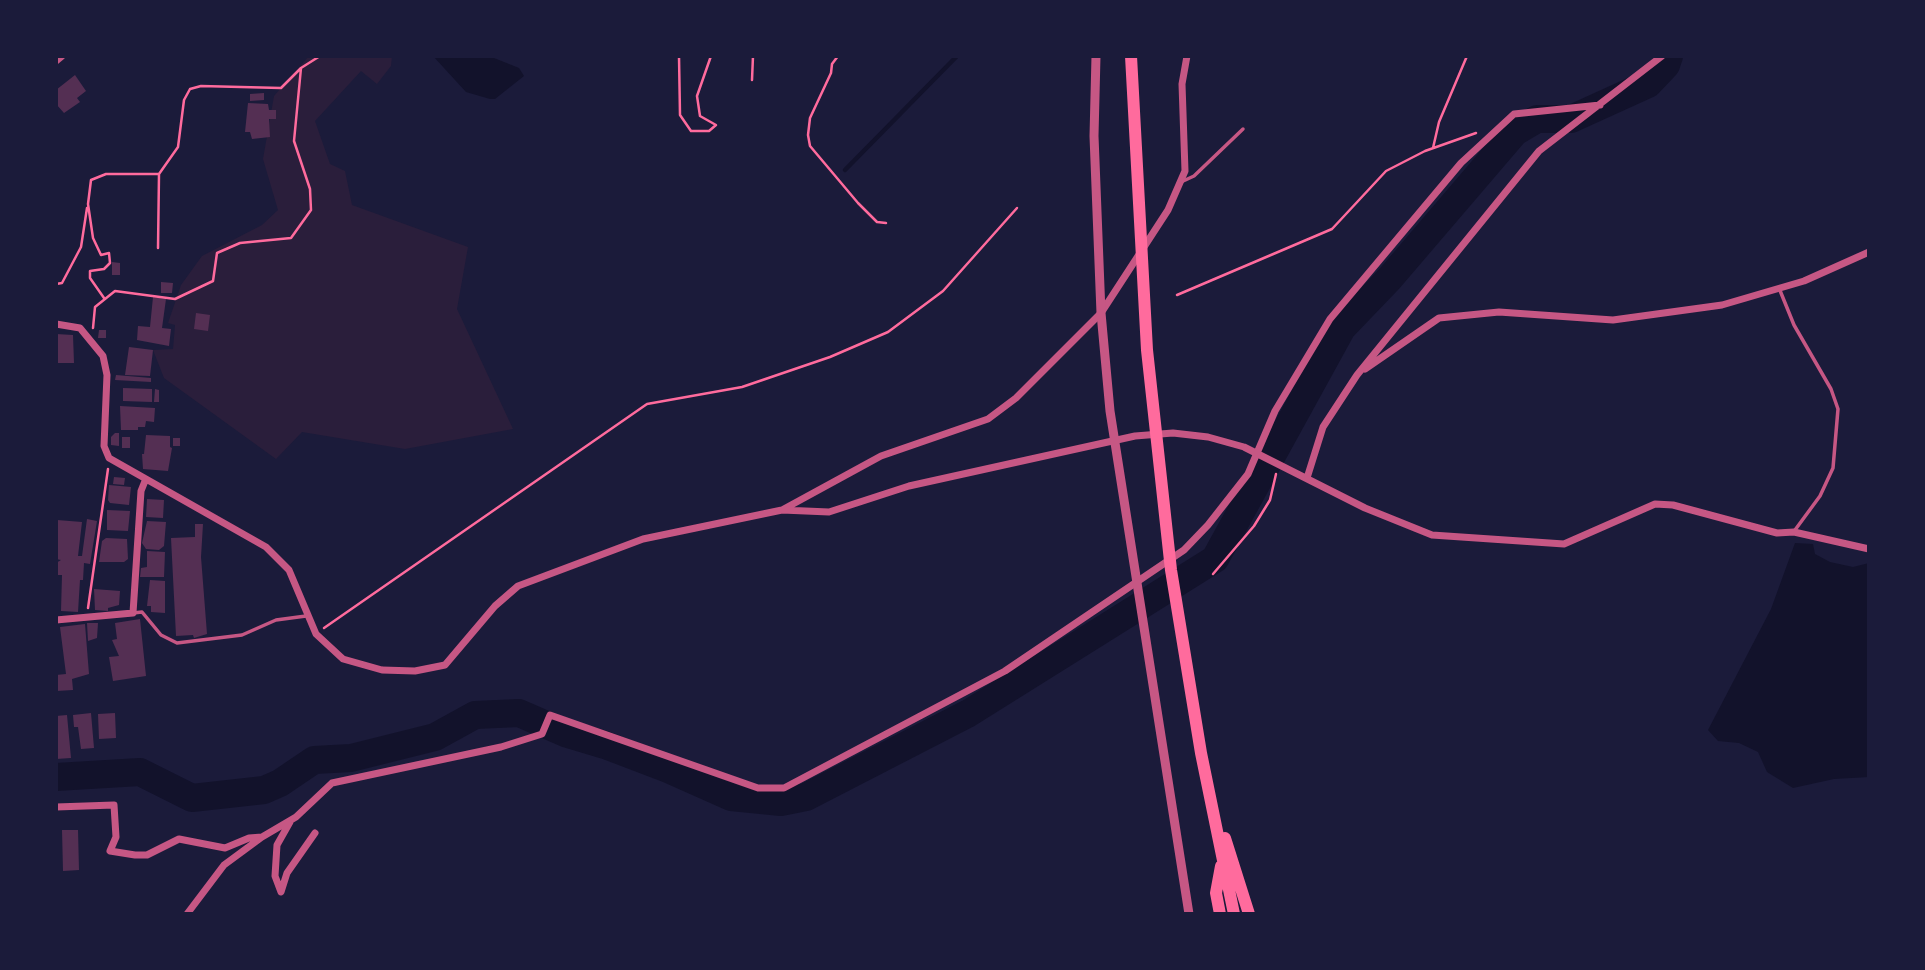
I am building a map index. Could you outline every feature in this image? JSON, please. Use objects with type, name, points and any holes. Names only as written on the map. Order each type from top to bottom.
[{"type":"highway","points":[[1131,56],[1136,194],[1147,350],[1171,570],[1201,752],[1234,914]]},
{"type":"highway","points":[[1209,795],[1249,914]]},
{"type":"highway","points":[[1220,914],[1216,893],[1222,859]]},
{"type":"street","points":[[56,61],[62,56]]},
{"type":"street","points":[[1096,56],[1094,136],[1101,313],[1110,411],[1189,914]]},
{"type":"street","points":[[782,510],[881,456],[988,419],[1016,398],[1101,313],[1168,210],[1180,183],[1186,155],[1182,84],[1187,56]]},
{"type":"street","points":[[1307,478],[1323,427],[1357,375],[1539,151],[1662,56]]},
{"type":"street","points":[[187,914],[224,865],[310,807],[318,794],[332,783],[501,747],[542,734],[550,715],[758,788],[784,788],[1005,671],[1184,550],[1232,499],[1258,454],[1275,411],[1330,319],[1461,163],[1514,114],[1600,104]]},
{"type":"street","points":[[1357,375],[1439,318],[1499,312],[1613,320],[1722,305],[1804,281],[1869,252]]},
{"type":"street","points":[[56,324],[80,328],[92,339],[103,356],[107,375],[104,446],[108,458],[266,547],[289,570],[316,634],[343,659],[382,670],[415,671],[445,665],[495,606],[519,586],[643,539],[782,510],[829,512],[909,486],[1135,436],[1173,433],[1208,437],[1258,454],[1364,508],[1432,535],[1564,544],[1655,504],[1673,505],[1777,533],[1794,532],[1869,549]]},
{"type":"street","points":[[56,620],[133,613],[141,491],[145,481]]},
{"type":"street","points":[[56,807],[114,805],[116,837],[110,851],[135,855],[147,855],[179,839],[225,848],[249,838],[261,838]]},
{"type":"street","points":[[290,821],[277,845],[275,876],[281,892],[288,873],[315,833]]},
{"type":"lane","points":[[1180,183],[1195,176],[1243,129]]},
{"type":"lane","points":[[1779,288],[1794,326],[1832,389],[1838,410],[1833,468],[1820,496],[1794,532]]},
{"type":"lane","points":[[133,613],[142,612],[161,635],[177,643],[242,635],[276,620],[293,621],[307,616]]},
{"type":"path","points":[[158,247],[159,174],[178,147],[184,100],[190,89],[201,86],[281,88],[301,68],[320,56]]},
{"type":"path","points":[[679,56],[680,115],[691,131],[709,131],[716,125],[700,116],[697,96],[710,56]]},
{"type":"path","points":[[752,80],[753,56]]},
{"type":"path","points":[[838,56],[832,64],[827,83],[810,118],[810,146],[858,203],[877,222],[886,223]]},
{"type":"path","points":[[1433,148],[1439,122],[1466,56]]},
{"type":"path","points":[[92,339],[95,307],[115,291],[175,299],[213,281],[218,253],[240,243],[291,239],[311,210],[310,189],[294,141],[301,68]]},
{"type":"path","points":[[1177,295],[1332,229],[1386,171],[1433,148],[1499,127]]},
{"type":"path","points":[[56,284],[62,283],[81,247],[91,180],[96,175],[159,174]]},
{"type":"path","points":[[88,204],[96,249],[101,255],[109,253],[110,264],[104,269],[90,271],[90,278],[104,299]]},
{"type":"path","points":[[316,634],[647,404],[742,387],[830,357],[888,332],[943,291],[1017,208]]},
{"type":"path","points":[[87,618],[109,459]]},
{"type":"path","points":[[1213,574],[1255,526],[1270,500],[1277,468]]},
{"type":"shaded area","points":[[309,56],[392,56],[391,66],[377,84],[361,71],[315,121],[330,164],[345,171],[352,205],[468,247],[457,309],[513,429],[405,449],[302,432],[276,459],[164,378],[153,350],[173,349],[175,325],[168,323],[181,285],[202,256],[262,225],[278,210],[263,159],[274,96]]},
{"type":"shaded area","points":[[433,56],[489,56],[519,68],[524,76],[495,99],[490,99],[466,92]]},
{"type":"shaded area","points":[[1795,543],[1813,544],[1815,554],[1830,562],[1853,567],[1869,563],[1869,777],[1834,779],[1793,788],[1767,772],[1758,752],[1739,743],[1718,741],[1708,730],[1771,609]]},
{"type":"building","points":[[75,75],[86,91],[77,98],[80,102],[64,113],[56,104],[56,90]]},
{"type":"building","points":[[264,93],[264,100],[250,101],[250,94]]},
{"type":"building","points":[[248,103],[268,104],[269,110],[276,110],[276,119],[269,119],[270,137],[252,139],[250,132],[245,132]]},
{"type":"building","points":[[112,262],[120,263],[120,275],[112,275]]},
{"type":"building","points":[[161,282],[173,283],[172,293],[161,293]]},
{"type":"building","points":[[153,297],[166,299],[162,328],[171,329],[169,346],[137,340],[138,326],[150,327]]},
{"type":"building","points":[[196,313],[210,315],[208,331],[194,329]]},
{"type":"building","points":[[99,330],[106,330],[106,338],[98,338]]},
{"type":"building","points":[[56,334],[73,335],[74,363],[56,363]]},
{"type":"building","points":[[129,347],[153,350],[150,376],[125,375]]},
{"type":"building","points":[[116,375],[151,378],[151,382],[115,380]]},
{"type":"building","points":[[123,388],[152,389],[152,402],[123,401]]},
{"type":"building","points":[[155,389],[159,390],[159,402],[154,402]]},
{"type":"building","points":[[120,406],[155,408],[154,422],[146,421],[145,427],[138,427],[138,430],[121,430]]},
{"type":"building","points":[[119,433],[119,446],[111,445],[111,437]]},
{"type":"building","points":[[146,435],[170,436],[172,448],[168,471],[143,469],[142,454]]},
{"type":"building","points":[[122,437],[130,437],[130,448],[122,448]]},
{"type":"building","points":[[173,438],[180,438],[180,446],[173,446]]},
{"type":"building","points":[[114,477],[125,478],[124,485],[113,484]]},
{"type":"building","points":[[109,485],[131,487],[129,505],[110,503]]},
{"type":"building","points":[[147,499],[164,500],[163,518],[146,517]]},
{"type":"building","points":[[107,510],[130,511],[128,531],[107,530]]},
{"type":"building","points":[[87,519],[97,521],[90,564],[84,563],[83,580],[80,580],[78,612],[61,611],[62,575],[56,575],[56,563],[61,560],[56,559],[57,520],[82,522],[78,556],[82,556]]},
{"type":"building","points":[[147,521],[166,522],[164,546],[159,550],[146,549],[142,543]]},
{"type":"building","points":[[195,524],[203,524],[201,557],[207,634],[194,638],[193,635],[176,636],[171,538],[195,537]]},
{"type":"building","points":[[106,538],[127,539],[128,559],[124,562],[99,562],[102,541]]},
{"type":"building","points":[[147,551],[165,552],[164,577],[140,577],[141,568],[147,567]]},
{"type":"building","points":[[150,580],[165,581],[165,613],[151,612],[151,606],[147,606]]},
{"type":"building","points":[[94,589],[120,591],[119,605],[108,608],[108,611],[95,610]]},
{"type":"building","points":[[140,619],[146,676],[113,681],[109,657],[119,656],[112,640],[117,639],[115,623]]},
{"type":"building","points":[[87,623],[98,623],[97,638],[88,641]]},
{"type":"building","points":[[85,624],[89,674],[72,679],[73,690],[56,691],[56,675],[66,674],[60,627]]},
{"type":"building","points":[[91,713],[94,748],[81,749],[78,727],[74,727],[73,715]]},
{"type":"building","points":[[115,713],[116,738],[99,739],[98,714]]},
{"type":"building","points":[[67,715],[71,758],[56,759],[56,716]]},
{"type":"building","points":[[62,830],[78,830],[79,870],[63,871]]},
{"type":"waterway","points":[[845,170],[957,56]]},
{"type":"waterway","points":[[56,777],[140,772],[192,798],[264,790],[280,783],[314,760],[351,758],[435,737],[475,715],[519,713],[565,733],[668,769],[731,797],[781,802],[806,797],[969,713],[1215,559],[1342,328],[1390,278],[1515,132],[1537,119],[1571,119],[1648,84],[1666,65],[1669,56]]}]
